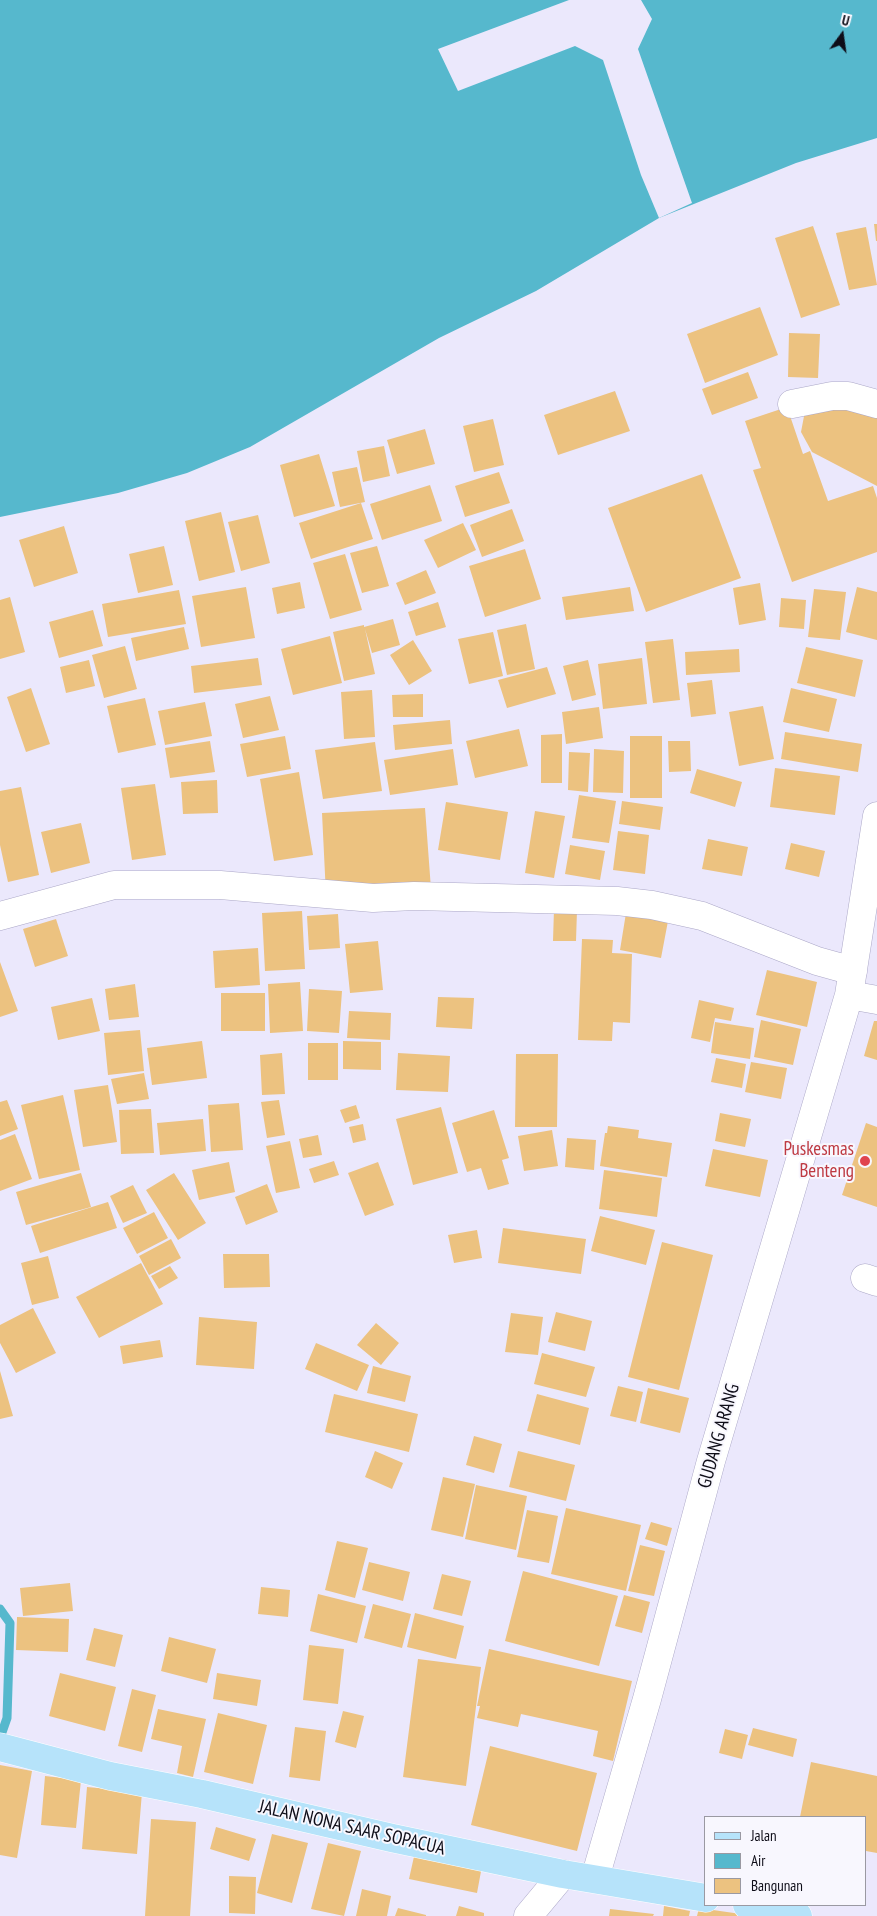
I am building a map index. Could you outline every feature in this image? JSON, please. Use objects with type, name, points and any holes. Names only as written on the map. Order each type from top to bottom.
[{"type":"main road","name":"JALAN NONA SAAR SOPACUA","points":[[0,1747],[27,1756],[110,1776],[202,1794],[392,1838],[563,1874],[704,1898]]},
{"type":"main road","points":[[752,1906],[798,1916]]},
{"type":"street","points":[[792,404],[832,396],[848,396],[877,404]]},
{"type":"street","name":"GUDANG ARANG","points":[[595,1878],[647,1699],[710,1461],[851,983],[877,816]]},
{"type":"street","points":[[0,916],[114,885],[220,885],[373,898],[424,896],[617,901],[652,905],[695,914],[817,961],[877,1000]]},
{"type":"street","points":[[528,1916],[563,1874]]},
{"type":"water","points":[[0,0],[877,0],[877,138],[796,163],[659,218],[536,291],[439,338],[250,447],[187,473],[118,493],[0,517]]},
{"type":"pier","points":[[569,0],[641,0],[652,19],[638,49],[692,203],[659,218],[641,175],[603,60],[575,46],[458,91],[438,49]]},
{"type":"building","points":[[874,224],[877,224],[877,241],[876,241]]},
{"type":"building","points":[[813,226],[840,305],[801,318],[775,238]]},
{"type":"building","points":[[866,227],[877,285],[849,290],[836,233]]},
{"type":"building","points":[[760,307],[778,355],[705,383],[687,334]]},
{"type":"building","points":[[789,333],[820,334],[818,378],[788,377]]},
{"type":"building","points":[[748,372],[758,398],[712,415],[702,389]]},
{"type":"building","points":[[615,391],[630,431],[558,455],[544,415]]},
{"type":"building","points":[[855,400],[877,411],[877,486],[812,452],[801,432],[805,411]]},
{"type":"building","points":[[787,407],[803,454],[810,451],[828,501],[873,486],[877,498],[877,552],[792,582],[753,470],[761,468],[745,421]]},
{"type":"building","points":[[493,419],[504,465],[474,472],[463,426]]},
{"type":"building","points":[[425,429],[435,464],[397,474],[387,440]]},
{"type":"building","points":[[384,446],[390,476],[363,482],[357,451]]},
{"type":"building","points":[[319,454],[335,506],[294,517],[280,465]]},
{"type":"building","points":[[357,467],[365,502],[340,507],[332,472]]},
{"type":"building","points":[[499,472],[510,503],[465,517],[455,486]]},
{"type":"building","points":[[702,474],[741,578],[646,612],[608,508]]},
{"type":"building","points":[[430,485],[442,521],[382,540],[370,504]]},
{"type":"building","points":[[361,503],[373,539],[311,559],[299,523]]},
{"type":"building","points":[[512,509],[524,541],[482,557],[470,525]]},
{"type":"building","points":[[221,512],[235,572],[199,581],[185,521]]},
{"type":"building","points":[[258,515],[270,563],[241,571],[228,522]]},
{"type":"building","points":[[463,523],[476,550],[438,568],[424,540]]},
{"type":"building","points":[[64,526],[78,573],[34,587],[19,540]]},
{"type":"building","points":[[164,546],[173,585],[138,593],[129,554]]},
{"type":"building","points":[[377,546],[389,586],[362,593],[350,553]]},
{"type":"building","points":[[525,549],[541,599],[485,617],[469,566]]},
{"type":"building","points":[[345,554],[362,610],[330,619],[313,563]]},
{"type":"building","points":[[426,570],[436,593],[405,605],[396,583]]},
{"type":"building","points":[[300,582],[305,608],[277,614],[272,588]]},
{"type":"building","points":[[760,583],[766,620],[739,625],[733,588]]},
{"type":"building","points":[[246,587],[255,638],[201,647],[192,596]]},
{"type":"building","points":[[630,587],[634,611],[566,620],[562,597]]},
{"type":"building","points":[[857,587],[877,592],[877,640],[846,632]]},
{"type":"building","points":[[814,589],[846,592],[840,640],[808,637]]},
{"type":"building","points":[[179,590],[186,624],[108,637],[102,604]]},
{"type":"building","points":[[10,597],[25,652],[0,659],[0,600]]},
{"type":"building","points":[[781,598],[806,600],[804,629],[779,627]]},
{"type":"building","points":[[438,602],[446,627],[416,636],[408,612]]},
{"type":"building","points":[[93,610],[103,646],[59,658],[49,622]]},
{"type":"building","points":[[393,619],[400,645],[372,653],[365,629],[375,674],[344,681],[333,632],[364,625],[364,627]]},
{"type":"building","points":[[526,624],[535,669],[507,675],[497,630]]},
{"type":"building","points":[[184,627],[189,649],[136,661],[131,638]]},
{"type":"building","points":[[493,632],[503,676],[469,684],[458,639]]},
{"type":"building","points":[[330,636],[342,683],[293,695],[281,649]]},
{"type":"building","points":[[673,639],[680,700],[653,703],[645,642]]},
{"type":"building","points":[[413,640],[432,671],[409,685],[390,655]]},
{"type":"building","points":[[125,646],[137,689],[104,698],[92,655]]},
{"type":"building","points":[[806,647],[863,660],[855,697],[797,683]]},
{"type":"building","points":[[739,649],[740,672],[686,675],[685,652]]},
{"type":"building","points":[[258,658],[262,685],[194,693],[191,666]]},
{"type":"building","points":[[642,658],[647,704],[603,709],[598,664]]},
{"type":"building","points":[[89,660],[95,686],[66,693],[60,667]]},
{"type":"building","points":[[588,660],[596,695],[572,701],[563,666]]},
{"type":"building","points":[[547,667],[556,694],[507,708],[498,680]]},
{"type":"building","points":[[712,680],[716,714],[691,717],[687,683]]},
{"type":"building","points":[[31,688],[50,744],[26,752],[7,697]]},
{"type":"building","points":[[791,688],[837,699],[829,732],[783,722]]},
{"type":"building","points":[[372,690],[375,737],[344,739],[341,692]]},
{"type":"building","points":[[423,694],[423,717],[393,717],[392,695]]},
{"type":"building","points":[[270,696],[279,730],[243,738],[235,704]]},
{"type":"building","points":[[145,698],[156,745],[118,753],[107,706]]},
{"type":"building","points":[[205,702],[212,736],[165,745],[158,711]]},
{"type":"building","points":[[763,706],[774,759],[739,766],[729,712]]},
{"type":"building","points":[[599,707],[603,738],[566,744],[562,712]]},
{"type":"building","points":[[450,720],[452,744],[395,750],[393,725]]},
{"type":"building","points":[[519,729],[528,766],[475,778],[466,741]]},
{"type":"building","points":[[785,732],[862,744],[858,772],[781,759]]},
{"type":"building","points":[[562,734],[562,783],[541,783],[541,735]]},
{"type":"building","points":[[285,736],[291,769],[247,777],[240,744]]},
{"type":"building","points":[[630,736],[662,736],[662,798],[630,798]]},
{"type":"building","points":[[210,741],[215,772],[170,778],[165,748]]},
{"type":"building","points":[[668,741],[690,741],[691,771],[669,772]]},
{"type":"building","points":[[375,742],[382,791],[323,799],[315,750]]},
{"type":"building","points":[[453,749],[458,785],[390,795],[384,760]]},
{"type":"building","points":[[594,749],[624,751],[623,793],[593,792]]},
{"type":"building","points":[[569,752],[590,753],[588,792],[568,790]]},
{"type":"building","points":[[775,768],[840,776],[835,815],[770,807]]},
{"type":"building","points":[[697,769],[742,782],[735,807],[690,793]]},
{"type":"building","points":[[299,772],[313,855],[274,861],[260,779]]},
{"type":"building","points":[[217,780],[218,813],[183,814],[181,782]]},
{"type":"building","points":[[155,784],[166,855],[132,860],[121,788]]},
{"type":"building","points":[[21,787],[39,875],[8,882],[0,845],[0,791]]},
{"type":"building","points":[[579,795],[616,801],[609,843],[572,838]]},
{"type":"building","points":[[622,801],[663,807],[660,830],[619,824]]},
{"type":"building","points":[[446,802],[508,812],[500,860],[438,850]]},
{"type":"building","points":[[425,808],[431,889],[326,895],[322,813]]},
{"type":"building","points":[[535,811],[565,816],[554,878],[525,873]]},
{"type":"building","points":[[81,823],[90,863],[51,873],[41,832]]},
{"type":"building","points":[[618,831],[649,835],[645,874],[613,870]]},
{"type":"building","points":[[708,839],[748,847],[742,876],[702,869]]},
{"type":"building","points":[[791,843],[825,851],[819,877],[785,869]]},
{"type":"building","points":[[570,845],[605,851],[600,880],[565,874]]},
{"type":"building","points":[[554,909],[577,910],[576,941],[553,941]]},
{"type":"building","points":[[302,911],[305,969],[265,971],[262,913]]},
{"type":"building","points":[[626,913],[668,921],[661,958],[620,950]]},
{"type":"building","points":[[338,914],[340,948],[309,950],[307,916]]},
{"type":"building","points":[[56,919],[68,956],[35,967],[23,929]]},
{"type":"building","points":[[582,939],[613,940],[612,953],[632,954],[630,1023],[613,1022],[612,1041],[578,1040]]},
{"type":"building","points":[[378,941],[383,990],[350,993],[345,944]]},
{"type":"building","points":[[258,948],[260,985],[215,988],[213,951]]},
{"type":"building","points":[[0,962],[18,1011],[0,1017]]},
{"type":"building","points":[[767,970],[817,982],[807,1027],[756,1015]]},
{"type":"building","points":[[300,982],[303,1031],[270,1033],[268,984]]},
{"type":"building","points":[[135,984],[139,1017],[109,1020],[105,989]]},
{"type":"building","points":[[309,989],[342,991],[339,1033],[307,1031]]},
{"type":"building","points":[[221,993],[265,993],[265,1031],[221,1031]]},
{"type":"building","points":[[438,997],[474,998],[472,1029],[436,1027]]},
{"type":"building","points":[[92,998],[100,1031],[58,1040],[51,1007]]},
{"type":"building","points":[[699,1000],[734,1008],[731,1021],[715,1018],[710,1042],[691,1038]]},
{"type":"building","points":[[349,1011],[391,1013],[390,1040],[347,1038]]},
{"type":"building","points":[[761,1020],[801,1029],[793,1065],[754,1057]]},
{"type":"building","points":[[874,1021],[877,1021],[877,1060],[864,1056]]},
{"type":"building","points":[[715,1022],[754,1028],[750,1059],[711,1053]]},
{"type":"building","points":[[140,1030],[144,1071],[108,1075],[104,1033]]},
{"type":"building","points":[[202,1041],[207,1078],[152,1085],[147,1048]]},
{"type":"building","points":[[343,1041],[381,1042],[381,1070],[343,1069]]},
{"type":"building","points":[[308,1043],[338,1043],[338,1080],[308,1080]]},
{"type":"building","points":[[282,1053],[285,1094],[262,1095],[260,1055]]},
{"type":"building","points":[[398,1053],[450,1056],[448,1092],[396,1090]]},
{"type":"building","points":[[516,1054],[558,1054],[557,1127],[515,1127]]},
{"type":"building","points":[[716,1058],[746,1064],[742,1088],[711,1082]]},
{"type":"building","points":[[751,1062],[787,1068],[781,1099],[745,1092]]},
{"type":"building","points":[[144,1073],[149,1099],[117,1104],[111,1079]]},
{"type":"building","points":[[108,1085],[117,1142],[83,1147],[74,1090]]},
{"type":"building","points":[[63,1095],[80,1170],[39,1179],[21,1105]]},
{"type":"building","points":[[7,1100],[18,1129],[0,1136],[0,1102]]},
{"type":"building","points":[[279,1100],[285,1135],[267,1138],[261,1102]]},
{"type":"building","points":[[239,1103],[243,1150],[211,1152],[208,1105]]},
{"type":"building","points":[[356,1105],[360,1118],[345,1123],[340,1110]]},
{"type":"building","points":[[441,1107],[458,1173],[413,1185],[396,1119]]},
{"type":"building","points":[[151,1109],[154,1153],[121,1154],[119,1110]]},
{"type":"building","points":[[494,1110],[509,1158],[502,1160],[509,1184],[488,1190],[481,1168],[467,1172],[452,1123]]},
{"type":"building","points":[[720,1113],[751,1119],[745,1147],[715,1141]]},
{"type":"building","points":[[203,1119],[206,1151],[160,1155],[157,1123]]},
{"type":"building","name":"Puskesmas Benteng","points":[[866,1123],[877,1127],[877,1207],[842,1195]]},
{"type":"building","points":[[363,1124],[366,1140],[353,1143],[349,1127]]},
{"type":"building","points":[[608,1126],[639,1130],[638,1138],[672,1143],[667,1177],[600,1166],[605,1133],[607,1133]]},
{"type":"building","points":[[552,1130],[558,1166],[524,1171],[518,1136]]},
{"type":"building","points":[[15,1134],[32,1179],[0,1191],[0,1140]]},
{"type":"building","points":[[318,1135],[322,1155],[303,1158],[299,1139]]},
{"type":"building","points":[[567,1138],[596,1140],[594,1170],[565,1167]]},
{"type":"building","points":[[290,1141],[300,1188],[276,1193],[266,1146]]},
{"type":"building","points":[[713,1149],[768,1160],[760,1197],[705,1186]]},
{"type":"building","points":[[334,1161],[339,1175],[314,1183],[309,1169]]},
{"type":"building","points":[[229,1162],[235,1192],[199,1200],[192,1170]]},
{"type":"building","points":[[378,1162],[394,1205],[365,1216],[348,1173]]},
{"type":"building","points":[[604,1170],[662,1178],[657,1217],[599,1209]]},
{"type":"building","points":[[81,1173],[91,1207],[26,1225],[16,1192]]},
{"type":"building","points":[[174,1173],[206,1223],[178,1240],[146,1190]]},
{"type":"building","points":[[267,1184],[278,1212],[246,1225],[235,1197]]},
{"type":"building","points":[[133,1185],[147,1213],[123,1223],[110,1196]]},
{"type":"building","points":[[108,1202],[117,1228],[40,1253],[31,1226]]},
{"type":"building","points":[[154,1212],[168,1238],[137,1254],[123,1228]]},
{"type":"building","points":[[600,1216],[655,1230],[646,1265],[591,1251]]},
{"type":"building","points":[[503,1228],[586,1239],[581,1274],[498,1263]]},
{"type":"building","points":[[477,1230],[482,1258],[454,1263],[448,1235]]},
{"type":"building","points":[[171,1239],[181,1258],[149,1275],[139,1256]]},
{"type":"building","points":[[662,1242],[713,1255],[679,1390],[628,1377]]},
{"type":"building","points":[[223,1254],[269,1254],[270,1287],[224,1288]]},
{"type":"building","points":[[48,1256],[59,1298],[32,1305],[21,1263]]},
{"type":"building","points":[[141,1263],[163,1304],[99,1338],[76,1297]]},
{"type":"building","points":[[170,1266],[178,1278],[159,1289],[151,1276]]},
{"type":"building","points":[[33,1308],[56,1353],[16,1373],[0,1343],[0,1325]]},
{"type":"building","points":[[556,1312],[592,1321],[585,1351],[548,1342]]},
{"type":"building","points":[[511,1313],[543,1317],[538,1355],[505,1352]]},
{"type":"building","points":[[199,1317],[257,1322],[254,1369],[196,1365]]},
{"type":"building","points":[[376,1323],[399,1343],[381,1365],[357,1345]]},
{"type":"building","points":[[160,1340],[163,1357],[123,1364],[120,1346]]},
{"type":"building","points":[[316,1343],[369,1365],[357,1391],[305,1369]]},
{"type":"building","points":[[542,1353],[595,1367],[586,1397],[534,1384]]},
{"type":"building","points":[[373,1366],[411,1376],[405,1402],[367,1393]]},
{"type":"building","points":[[0,1371],[13,1416],[0,1419]]},
{"type":"building","points":[[618,1386],[643,1392],[636,1422],[610,1416]]},
{"type":"building","points":[[648,1388],[689,1398],[680,1433],[640,1423]]},
{"type":"building","points":[[334,1394],[418,1414],[409,1452],[325,1432]]},
{"type":"building","points":[[537,1394],[589,1408],[580,1445],[527,1431]]},
{"type":"building","points":[[474,1436],[502,1444],[494,1473],[466,1465]]},
{"type":"building","points":[[375,1451],[403,1463],[392,1489],[365,1477]]},
{"type":"building","points":[[518,1451],[575,1465],[566,1501],[509,1487]]},
{"type":"building","points":[[443,1477],[475,1484],[463,1537],[431,1530]]},
{"type":"building","points":[[476,1485],[527,1496],[516,1550],[465,1539]]},
{"type":"building","points":[[566,1508],[641,1525],[626,1591],[551,1574]]},
{"type":"building","points":[[527,1510],[558,1516],[549,1563],[517,1557]]},
{"type":"building","points":[[651,1522],[672,1528],[667,1546],[645,1539]]},
{"type":"building","points":[[337,1541],[368,1548],[355,1598],[325,1590]]},
{"type":"building","points":[[640,1545],[665,1551],[654,1596],[628,1591]]},
{"type":"building","points":[[369,1562],[410,1572],[403,1601],[362,1590]]},
{"type":"building","points":[[523,1571],[618,1596],[599,1666],[505,1641]]},
{"type":"building","points":[[442,1574],[471,1581],[462,1616],[433,1609]]},
{"type":"building","points":[[70,1583],[73,1611],[23,1616],[20,1588]]},
{"type":"building","points":[[261,1587],[290,1590],[288,1617],[258,1614]]},
{"type":"building","points":[[318,1594],[366,1606],[357,1643],[310,1631]]},
{"type":"building","points":[[624,1595],[650,1602],[642,1633],[615,1626]]},
{"type":"building","points":[[373,1604],[411,1614],[402,1648],[364,1638]]},
{"type":"building","points":[[415,1613],[464,1626],[456,1659],[407,1647]]},
{"type":"building","points":[[17,1617],[69,1619],[68,1652],[16,1650]]},
{"type":"building","points":[[94,1628],[123,1635],[115,1667],[86,1660]]},
{"type":"building","points":[[169,1637],[216,1649],[207,1683],[161,1671]]},
{"type":"building","points":[[309,1645],[344,1649],[338,1704],[303,1700]]},
{"type":"building","points":[[489,1649],[632,1681],[613,1761],[593,1756],[598,1731],[521,1714],[518,1727],[477,1718],[480,1706],[477,1706]]},
{"type":"building","points":[[418,1659],[481,1667],[466,1786],[403,1777]]},
{"type":"building","points":[[60,1673],[116,1687],[105,1731],[49,1716]]},
{"type":"building","points":[[217,1673],[261,1680],[257,1706],[213,1699]]},
{"type":"building","points":[[132,1689],[156,1695],[142,1752],[118,1746]]},
{"type":"building","points":[[158,1709],[206,1719],[193,1777],[177,1773],[182,1746],[151,1739]]},
{"type":"building","points":[[343,1711],[364,1716],[356,1748],[335,1742]]},
{"type":"building","points":[[218,1713],[267,1725],[253,1784],[204,1772]]},
{"type":"building","points":[[295,1727],[326,1731],[320,1781],[289,1777]]},
{"type":"building","points":[[753,1728],[797,1739],[793,1757],[748,1745]]},
{"type":"building","points":[[725,1729],[748,1735],[742,1759],[719,1753]]},
{"type":"building","points":[[490,1746],[597,1773],[577,1851],[471,1825]]},
{"type":"building","points":[[811,1762],[877,1776],[877,1853],[867,1851],[867,1816],[800,1816]]},
{"type":"building","points":[[0,1765],[32,1771],[17,1858],[0,1855]]},
{"type":"building","points":[[45,1776],[81,1780],[76,1828],[41,1825]]},
{"type":"building","points":[[87,1787],[142,1792],[137,1854],[82,1849]]},
{"type":"building","points":[[151,1819],[196,1822],[190,1916],[145,1916]]},
{"type":"building","points":[[216,1827],[256,1839],[249,1861],[210,1849]]},
{"type":"building","points":[[272,1834],[308,1843],[292,1903],[257,1893]]},
{"type":"building","points":[[328,1843],[361,1851],[344,1916],[311,1909]]},
{"type":"building","points":[[415,1852],[482,1866],[477,1893],[409,1879]]},
{"type":"building","points":[[229,1876],[256,1877],[255,1914],[229,1913]]},
{"type":"building","points":[[362,1889],[391,1896],[387,1916],[356,1916]]},
{"type":"building","points":[[459,1906],[484,1913],[484,1916],[456,1916]]},
{"type":"building","points":[[664,1906],[690,1911],[689,1916],[663,1916]]},
{"type":"building","points":[[398,1908],[426,1915],[426,1916],[395,1916]]},
{"type":"building","points":[[699,1908],[748,1915],[748,1916],[697,1916]]},
{"type":"building","points":[[610,1909],[654,1914],[653,1916],[609,1916]]},
{"type":"waterway","points":[[0,1609],[10,1623],[7,1718],[0,1738]]},
{"type":"place","name":"Puskesmas Benteng","points":[[865,1161]]}]
